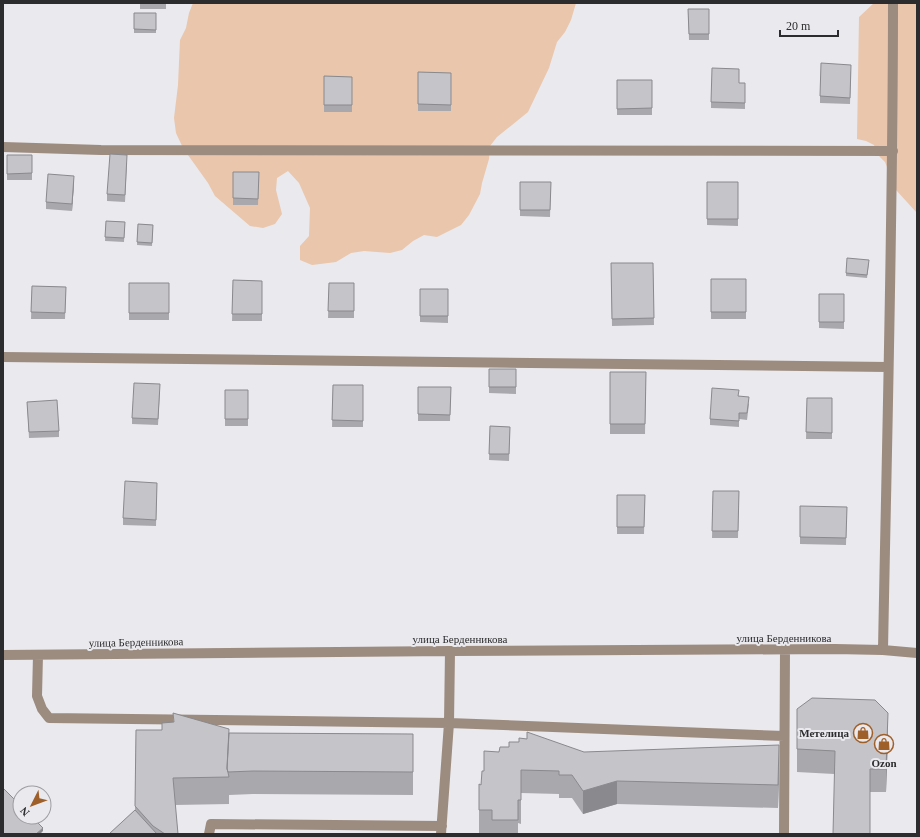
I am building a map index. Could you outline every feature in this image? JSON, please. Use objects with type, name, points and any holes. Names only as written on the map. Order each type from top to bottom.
[{"type":"street","points":[[883,650],[893,151],[893,3]]},
{"type":"street","points":[[3,148],[101,150],[893,151]]},
{"type":"street","points":[[3,357],[888,367]]},
{"type":"street","points":[[209,834],[211,824],[441,830],[449,723],[450,650]]},
{"type":"street","name":"улица Берденникова","points":[[3,655],[450,650],[883,650],[917,653]]},
{"type":"street","points":[[784,834],[785,650]]},
{"type":"street","points":[[38,655],[37,696],[42,709],[49,718],[449,723],[784,736]]},
{"type":"shaded area","points":[[193,3],[576,3],[571,20],[565,32],[557,42],[549,68],[528,112],[497,137],[490,146],[489,159],[480,194],[469,215],[461,225],[437,237],[424,235],[413,241],[402,250],[390,253],[364,251],[351,253],[336,262],[312,265],[300,260],[300,246],[309,236],[310,208],[299,183],[288,171],[277,178],[276,190],[282,214],[275,224],[263,228],[250,226],[215,196],[208,183],[183,148],[176,133],[174,118],[178,85],[180,40],[186,28]]},
{"type":"shaded area","points":[[874,3],[917,3],[917,213],[896,190],[885,162],[879,156],[874,145],[857,139],[859,17]]},
{"type":"building","points":[[688,9],[709,9],[709,34],[689,34]]},
{"type":"building","points":[[134,13],[156,13],[156,30],[134,29]]},
{"type":"building","points":[[821,63],[851,65],[850,98],[820,96]]},
{"type":"building","points":[[712,68],[739,69],[739,83],[745,83],[745,103],[711,102]]},
{"type":"building","points":[[418,72],[451,73],[451,105],[418,104]]},
{"type":"building","points":[[324,76],[352,77],[352,105],[324,105]]},
{"type":"building","points":[[617,80],[652,80],[652,108],[617,109]]},
{"type":"building","points":[[110,154],[127,155],[125,195],[107,194]]},
{"type":"building","points":[[7,155],[32,155],[32,173],[7,174]]},
{"type":"building","points":[[233,172],[259,172],[258,199],[233,198]]},
{"type":"building","points":[[48,174],[74,176],[72,204],[46,202]]},
{"type":"building","points":[[520,182],[551,182],[550,210],[520,210]]},
{"type":"building","points":[[707,182],[738,182],[738,219],[707,219]]},
{"type":"building","points":[[106,221],[125,222],[124,238],[105,237]]},
{"type":"building","points":[[138,224],[153,225],[152,243],[137,242]]},
{"type":"building","points":[[847,258],[869,260],[867,275],[846,273]]},
{"type":"building","points":[[611,263],[653,263],[654,318],[612,319]]},
{"type":"building","points":[[711,279],[746,279],[746,312],[711,312]]},
{"type":"building","points":[[233,280],[262,281],[262,314],[232,314]]},
{"type":"building","points":[[129,283],[169,283],[169,313],[129,313]]},
{"type":"building","points":[[329,283],[354,283],[354,311],[328,311]]},
{"type":"building","points":[[32,286],[66,287],[65,313],[31,312]]},
{"type":"building","points":[[420,289],[448,289],[448,316],[420,316]]},
{"type":"building","points":[[819,294],[844,294],[844,322],[819,322]]},
{"type":"building","points":[[489,369],[516,369],[516,387],[489,387]]},
{"type":"building","points":[[610,372],[646,372],[645,424],[610,424]]},
{"type":"building","points":[[134,383],[160,384],[158,419],[132,418]]},
{"type":"building","points":[[333,385],[363,385],[363,421],[332,420]]},
{"type":"building","points":[[418,387],[451,387],[450,415],[418,414]]},
{"type":"building","points":[[712,388],[739,390],[738,396],[749,397],[747,413],[739,413],[739,421],[710,419]]},
{"type":"building","points":[[225,390],[248,390],[248,419],[225,419]]},
{"type":"building","points":[[807,398],[832,398],[832,433],[806,432]]},
{"type":"building","points":[[57,400],[59,431],[29,432],[27,402]]},
{"type":"building","points":[[490,426],[510,427],[509,454],[489,454]]},
{"type":"building","points":[[125,481],[157,483],[156,520],[123,518]]},
{"type":"building","points":[[713,491],[739,491],[738,531],[712,531]]},
{"type":"building","points":[[617,495],[645,495],[644,527],[617,527]]},
{"type":"building","points":[[800,506],[847,507],[846,538],[800,537]]},
{"type":"building","points":[[812,698],[875,700],[888,713],[886,769],[870,769],[870,834],[833,834],[835,751],[797,749],[797,709]]},
{"type":"building","points":[[173,713],[229,729],[227,768],[229,777],[173,778],[178,834],[165,834],[153,826],[135,806],[136,730],[162,730],[162,723],[174,722]]},
{"type":"building","points":[[527,732],[584,752],[779,745],[778,785],[617,781],[583,791],[572,775],[559,775],[559,771],[521,770],[521,800],[518,800],[518,820],[492,820],[492,810],[479,810],[479,784],[481,785],[482,771],[484,771],[484,751],[499,752],[500,747],[509,747],[509,742],[519,742],[519,738],[527,739]]},
{"type":"building","points":[[229,733],[413,734],[413,772],[228,772]]},
{"type":"building","points":[[3,788],[12,797],[12,825],[40,825],[43,828],[36,834],[3,834]]},
{"type":"building","points":[[135,810],[157,834],[109,834]]},
{"type":"place","name":"Метелица","points":[[863,733]]},
{"type":"place","name":"Ozon","points":[[884,744]]}]
